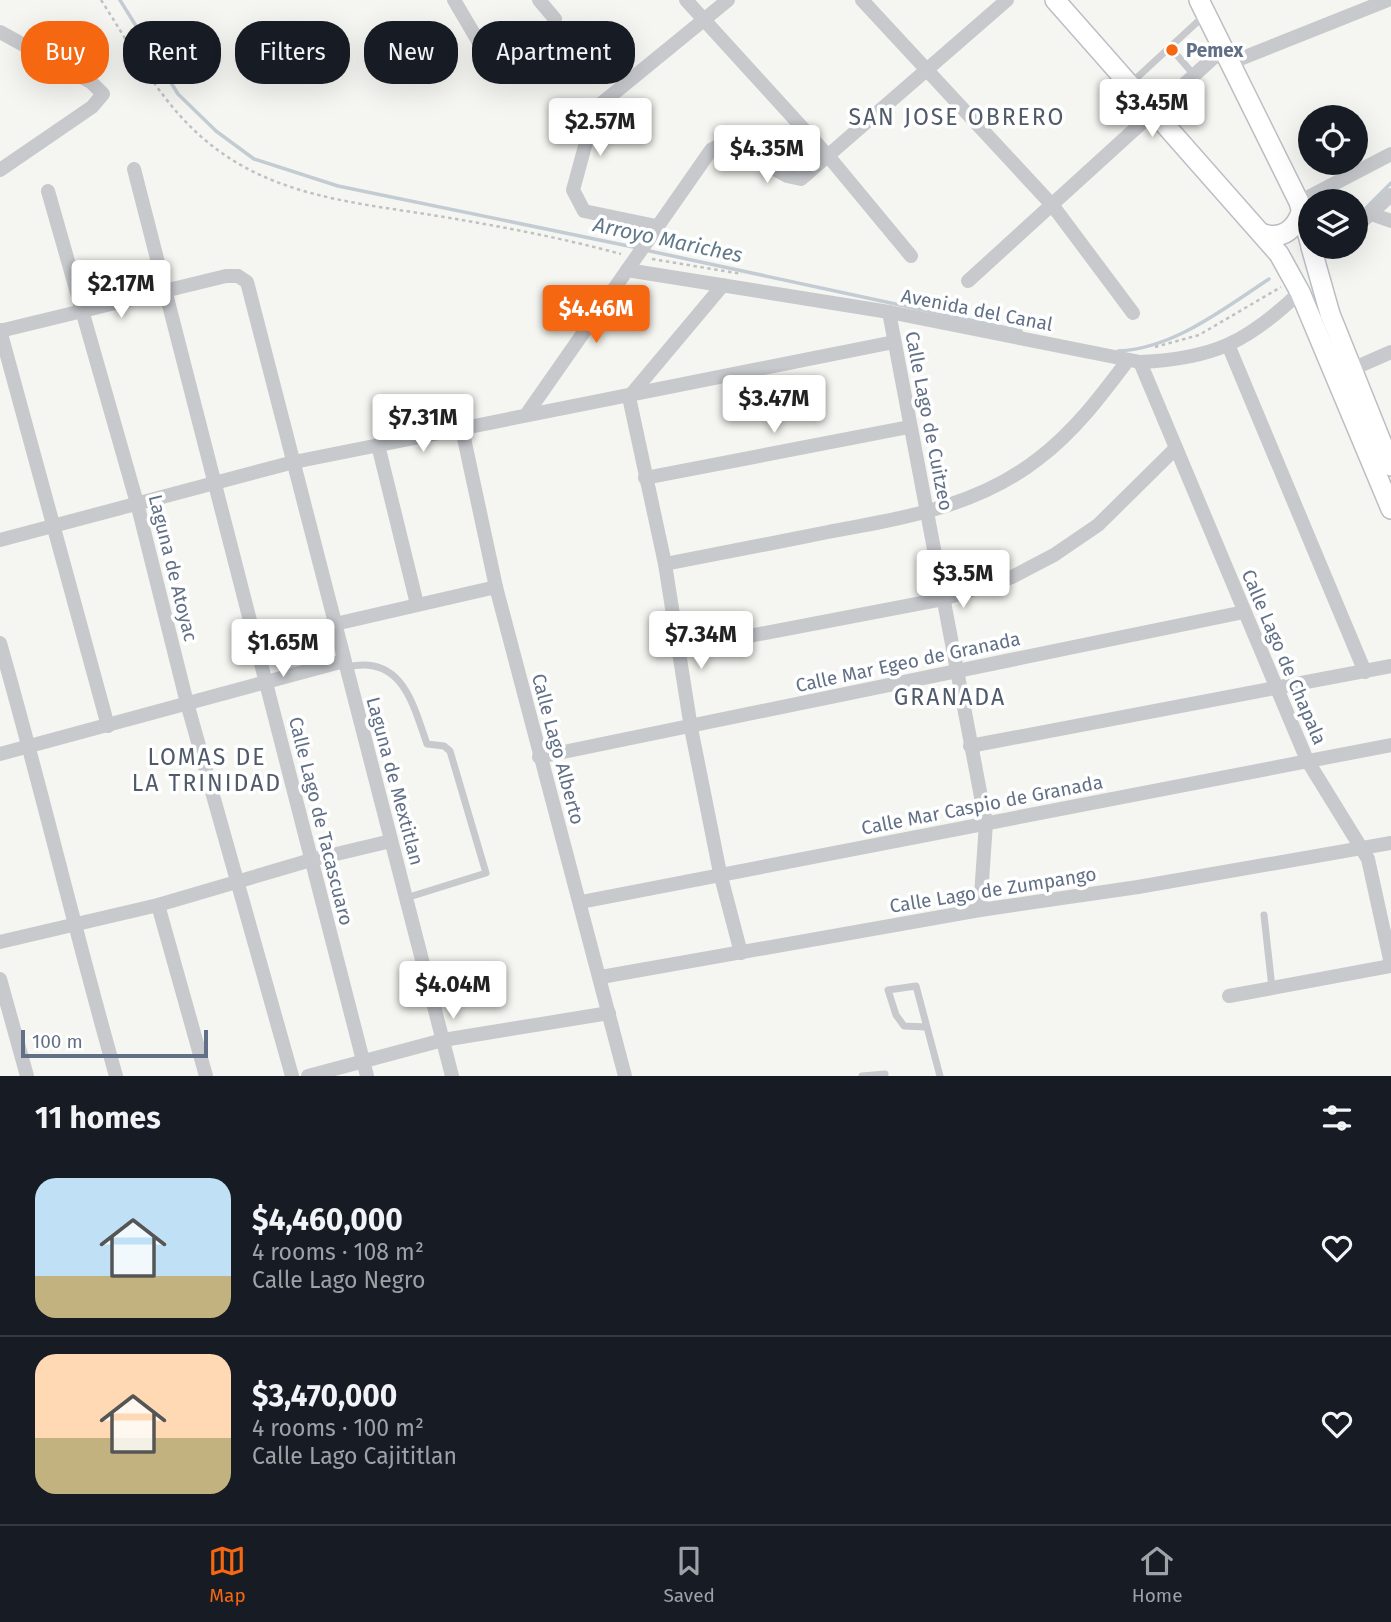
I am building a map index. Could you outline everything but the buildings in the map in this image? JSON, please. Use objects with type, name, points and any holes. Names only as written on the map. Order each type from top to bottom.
[{"type":"main road","points":[[1055,0],[1264,234],[1294,280],[1391,509]]},
{"type":"main road","points":[[1203,7],[1298,200]]},
{"type":"main road","points":[[1264,234],[1275,236],[1291,230],[1298,213]]},
{"type":"main road","points":[[1294,280],[1312,259]]},
{"type":"main road","points":[[1317,259],[1350,370],[1387,445],[1391,466]]},
{"type":"street","points":[[454,0],[472,31]]},
{"type":"street","points":[[539,0],[555,19]]},
{"type":"street","points":[[686,0],[829,157],[911,256]]},
{"type":"street","points":[[652,232],[584,211],[573,190],[594,113],[728,0]]},
{"type":"street","points":[[862,0],[1053,206],[1133,313]]},
{"type":"street","points":[[526,415],[652,232],[716,146],[730,144],[795,180],[807,176],[1007,0]]},
{"type":"street","points":[[968,281],[1195,76],[1227,56],[1388,0]]},
{"type":"street","points":[[0,32],[91,82],[102,92],[102,97],[92,107],[0,170]]},
{"type":"street","points":[[1330,189],[1391,154]]},
{"type":"street","name":"Calle Lago de Tacascuaro","points":[[134,169],[367,1076]]},
{"type":"street","name":"Laguna de Atoyac","points":[[48,191],[137,503],[187,704],[292,1076]]},
{"type":"street","points":[[1368,217],[1391,195]]},
{"type":"street","points":[[1371,214],[1391,221]]},
{"type":"street","name":"Avenida del Canal","points":[[633,261],[723,285],[889,312],[1134,361],[1176,361],[1229,347],[1258,330],[1294,280]]},
{"type":"street","name":"Laguna de Mextitlan","points":[[167,291],[238,276],[247,282],[251,291],[452,1076]]},
{"type":"street","points":[[629,397],[723,285]]},
{"type":"street","points":[[108,726],[0,330],[167,291]]},
{"type":"street","name":"Calle Lago de Cuitzeo","points":[[889,312],[986,823],[980,910]]},
{"type":"street","points":[[0,540],[294,462],[894,342]]},
{"type":"street","points":[[1229,347],[1365,671]]},
{"type":"street","points":[[1350,370],[1391,352]]},
{"type":"street","points":[[665,564],[927,513],[973,497],[1037,460],[1094,406],[1134,361]]},
{"type":"street","name":"Calle Lago de Chapala","points":[[1134,361],[1176,448],[1307,760],[1331,803],[1363,848],[1373,872],[1391,965]]},
{"type":"street","points":[[629,397],[665,564],[681,649],[691,728],[720,873],[741,953]]},
{"type":"street","points":[[645,478],[909,427]]},
{"type":"street","name":"Calle Lago Alberto","points":[[462,429],[496,587],[625,1076]]},
{"type":"street","points":[[378,445],[417,604]]},
{"type":"street","points":[[681,649],[943,599],[1012,577],[1054,555],[1098,525],[1176,448]]},
{"type":"street","points":[[335,624],[496,587]]},
{"type":"street","name":"Calle Mar Egeo de Granada","points":[[540,757],[1244,612]]},
{"type":"street","points":[[0,643],[30,747],[72,924],[116,1076]]},
{"type":"street","points":[[0,754],[266,682],[345,664]]},
{"type":"street","points":[[970,746],[1276,691],[1391,666]]},
{"type":"street","name":"Calle Mar Caspio de Granada","points":[[580,902],[1391,745]]},
{"type":"street","points":[[0,942],[158,905],[311,860],[391,841]]},
{"type":"street","name":"Calle Lago de Zumpango","points":[[601,977],[980,910],[1138,887],[1391,843]]},
{"type":"street","points":[[158,905],[206,1076]]},
{"type":"street","points":[[1229,996],[1391,965]]},
{"type":"street","points":[[0,979],[27,1076]]},
{"type":"street","points":[[308,1076],[443,1040],[610,1013]]},
{"type":"lane","points":[[1130,84],[1170,47],[1203,7]]},
{"type":"lane","points":[[1170,47],[1195,76]]},
{"type":"lane","points":[[345,664],[378,666],[391,674],[407,688],[427,744],[444,746],[450,751],[486,873],[406,898]]},
{"type":"lane","points":[[1264,915],[1273,989]]},
{"type":"lane","points":[[926,1027],[904,1026],[896,1016],[888,990],[916,986],[940,1076]]},
{"type":"lane","points":[[862,1076],[885,1074]]},
{"type":"path","points":[[101,0],[158,93],[205,141],[261,178],[309,195],[549,235],[633,261],[751,276]]},
{"type":"path","points":[[1153,348],[1199,335],[1294,280]]},
{"type":"waterway","name":"Arroyo Mariches","points":[[120,0],[178,94],[216,131],[254,159],[338,186],[638,248]]},
{"type":"waterway","name":"Arroyo Mariches","points":[[1368,206],[1391,183]]},
{"type":"waterway","name":"Arroyo Mariches","points":[[645,250],[1021,331]]},
{"type":"waterway","name":"Arroyo Mariches","points":[[1118,351],[1138,349],[1178,335],[1269,279]]},
{"type":"place","name":"Pemex","points":[[1172,50]]},
{"type":"district","name":"SAN JOSE OBRERO","points":[[957,117]]},
{"type":"district","name":"GRANADA","points":[[950,697]]},
{"type":"district","name":"LOMAS DE LA TRINIDAD","points":[[207,770]]}]
